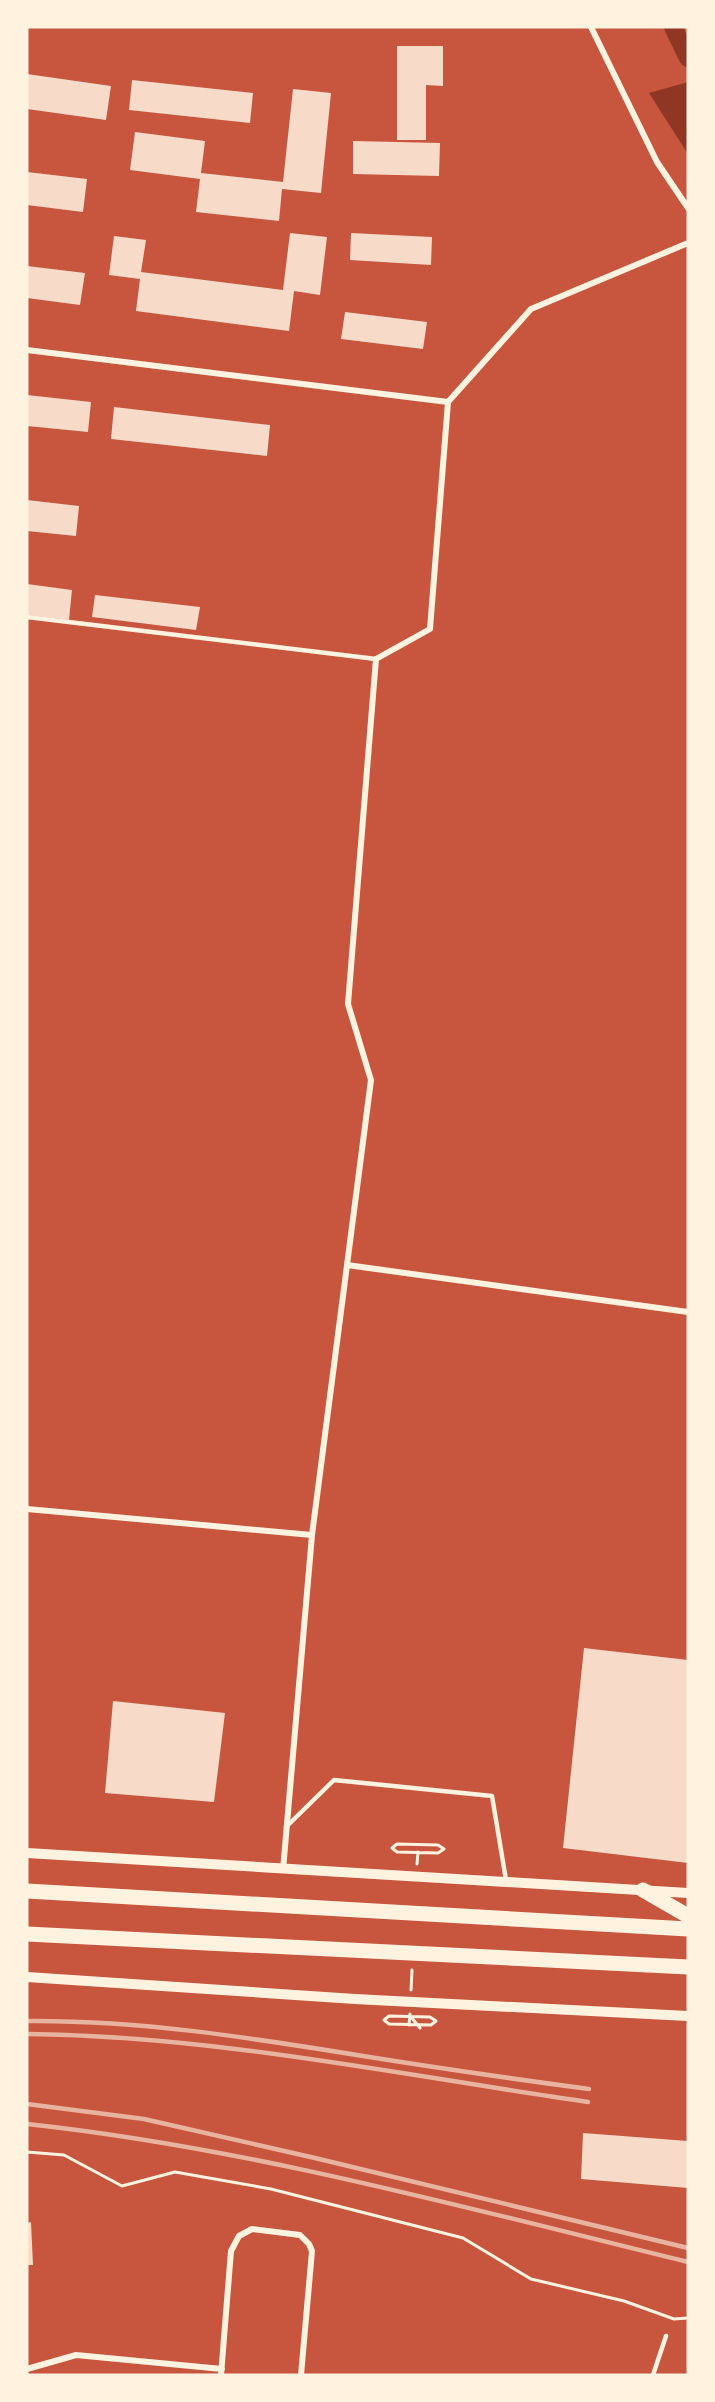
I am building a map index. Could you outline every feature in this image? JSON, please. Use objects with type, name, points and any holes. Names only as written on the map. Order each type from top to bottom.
[{"type":"highway","points":[[643,1890],[688,1916]]},
{"type":"highway","points":[[27,1891],[688,1929]]},
{"type":"highway","points":[[27,1934],[688,1967]]},
{"type":"street","points":[[591,27],[657,162],[688,207]]},
{"type":"street","points":[[283,1869],[312,1535],[371,1080],[348,1004],[376,659],[430,628],[448,402],[531,309],[688,243]]},
{"type":"street","points":[[27,350],[448,402]]},
{"type":"street","points":[[347,1265],[688,1312]]},
{"type":"street","points":[[27,1509],[312,1535]]},
{"type":"street","points":[[27,1853],[506,1880],[688,1893]]},
{"type":"street","points":[[27,1977],[355,1999],[688,2016]]},
{"type":"street","points":[[27,2369],[76,2355],[221,2372],[231,2251],[238,2236],[252,2229],[300,2235],[312,2251],[301,2375]]},
{"type":"lane","points":[[27,617],[376,659]]},
{"type":"lane","points":[[286,1828],[334,1780],[492,1796],[506,1880]]},
{"type":"lane","points":[[653,2375],[666,2336]]},
{"type":"path","points":[[397,1844],[438,1845],[444,1849],[438,1853],[396,1852],[392,1848],[397,1844]]},
{"type":"path","points":[[389,2016],[384,2020],[389,2024],[430,2025],[436,2021],[430,2018]]},
{"type":"path","points":[[411,2017],[420,2028]]},
{"type":"path","points":[[27,2152],[64,2155],[122,2186],[175,2172],[282,2192],[463,2238],[531,2279],[624,2301],[674,2319],[688,2318]]},
{"type":"shaded area","points":[[688,82],[688,154],[649,93]]},
{"type":"building","points":[[397,46],[443,46],[443,86],[426,85],[426,140],[397,140]]},
{"type":"building","points":[[27,74],[111,86],[106,120],[27,109]]},
{"type":"building","points":[[132,80],[253,93],[250,123],[129,110]]},
{"type":"building","points":[[293,89],[331,93],[321,193],[282,189],[279,221],[196,212],[200,179],[130,170],[135,132],[205,141],[201,173],[283,182]]},
{"type":"building","points":[[353,141],[440,143],[439,176],[353,174]]},
{"type":"building","points":[[27,172],[87,179],[83,212],[27,205]]},
{"type":"building","points":[[290,233],[327,237],[320,295],[294,291],[289,331],[136,311],[140,279],[109,275],[114,236],[146,240],[141,272],[283,290]]},
{"type":"building","points":[[351,233],[432,237],[431,265],[350,260]]},
{"type":"building","points":[[27,266],[85,273],[80,305],[27,298]]},
{"type":"building","points":[[345,312],[427,322],[423,349],[341,339]]},
{"type":"building","points":[[27,395],[91,402],[88,432],[27,426]]},
{"type":"building","points":[[114,407],[270,425],[267,456],[111,439]]},
{"type":"building","points":[[27,500],[79,506],[76,536],[27,531]]},
{"type":"building","points":[[27,584],[72,590],[69,620],[27,615]]},
{"type":"building","points":[[95,595],[200,607],[196,630],[92,617]]},
{"type":"building","points":[[584,1648],[688,1660],[688,1863],[563,1848]]},
{"type":"building","points":[[113,1701],[225,1713],[214,1802],[105,1793]]},
{"type":"building","points":[[583,2133],[688,2141],[688,2188],[581,2179]]},
{"type":"building","points":[[31,2222],[33,2265],[27,2265],[27,2223]]},
{"type":"waterway","points":[[673,27],[688,58]]},
{"type":"railway","points":[[27,2021],[69,2021],[196,2031],[589,2089]]},
{"type":"railway","points":[[27,2034],[98,2036],[238,2049],[588,2102]]},
{"type":"railway","points":[[27,2104],[144,2119],[688,2248]]},
{"type":"railway","points":[[27,2124],[194,2148],[277,2164],[442,2201],[688,2262]]}]
